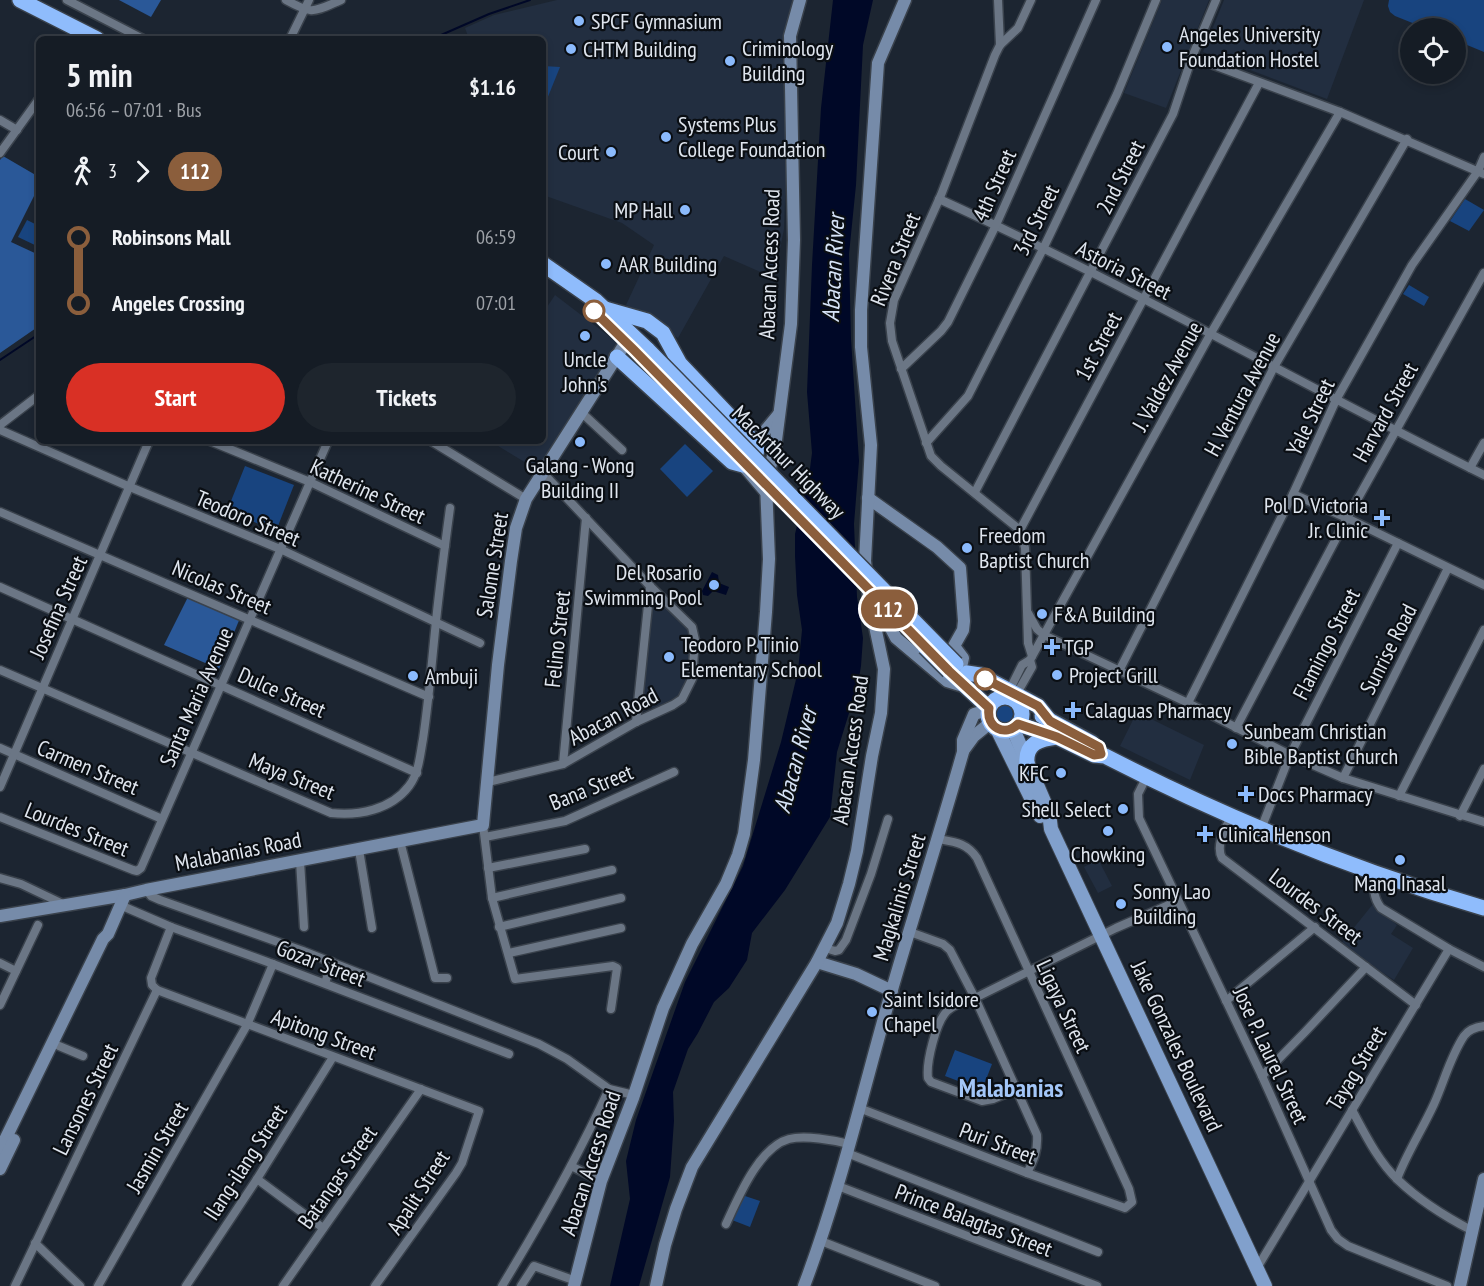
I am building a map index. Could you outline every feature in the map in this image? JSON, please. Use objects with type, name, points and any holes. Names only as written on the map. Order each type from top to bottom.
[{"type":"highway","points":[[20,0],[73,34]]},
{"type":"highway","name":"MacArthur Highway","points":[[546,266],[605,309],[638,352]]},
{"type":"highway","name":"MacArthur Highway","points":[[546,274],[587,304],[638,352],[959,672],[1001,707],[1050,721],[1099,747],[1101,754]]},
{"type":"highway","points":[[605,309],[647,321],[658,329],[666,336],[680,364],[755,443],[757,453],[750,461],[743,465],[728,459],[638,352],[643,328],[648,326],[658,329]]},
{"type":"highway","points":[[617,357],[638,352]]},
{"type":"highway","points":[[1001,707],[1022,714],[1016,726]]},
{"type":"highway","name":"MacArthur Highway","points":[[1001,707],[1005,731],[1016,726],[1057,737],[1094,755],[1101,754],[1261,829],[1376,873],[1484,908]]},
{"type":"highway","points":[[1026,764],[1027,753],[1031,745],[1042,739],[1057,737]]},
{"type":"main road","name":"Jake Gonzales Boulevard","points":[[1001,707],[1040,816],[1049,824],[1266,1286]]},
{"type":"main road","name":"Jake Gonzales Boulevard","points":[[1016,726],[1026,764],[1049,813],[1049,824]]},
{"type":"street","points":[[67,0],[137,36]]},
{"type":"street","points":[[286,0],[304,10],[316,10],[341,0]]},
{"type":"street","points":[[291,36],[309,0]]},
{"type":"street","name":"Abacan Access Road","points":[[575,1283],[601,1181],[634,1095],[667,997],[692,944],[726,884],[741,845],[754,760],[760,694],[769,559],[765,491],[774,457],[791,324],[794,240],[790,36],[800,0]]},
{"type":"street","name":"Abacan Access Road","points":[[656,1286],[665,1245],[692,1167],[818,963],[837,923],[849,884],[881,713],[884,669],[869,598],[865,561],[871,434],[861,346],[861,310],[878,63],[905,0]]},
{"type":"street","points":[[998,0],[1000,45]]},
{"type":"street","name":"Rivera Street","points":[[1020,530],[941,466],[932,456],[892,341],[890,323],[894,300],[939,199],[1000,45],[1017,31],[1031,0]]},
{"type":"street","name":"4th Street","points":[[901,369],[945,327],[996,225],[1096,0]]},
{"type":"street","name":"3rd Street","points":[[926,443],[968,396],[1043,249],[1116,94],[1156,0]]},
{"type":"street","name":"2nd Street","points":[[975,492],[1173,114],[1192,57],[1216,0]]},
{"type":"street","points":[[1192,57],[1340,112],[1481,172]]},
{"type":"street","name":"1st Street","points":[[1020,530],[1259,83]]},
{"type":"street","points":[[0,153],[36,103]]},
{"type":"street","name":"J. Valdez Avenue","points":[[1001,707],[1032,667],[1031,658],[1211,333],[1340,112]]},
{"type":"street","points":[[0,120],[17,130]]},
{"type":"street","name":"H. Ventura Avenue","points":[[1119,671],[1274,367],[1407,139]]},
{"type":"street","name":"Yale Street","points":[[1188,703],[1293,494],[1336,400],[1412,265],[1481,172],[1484,157]]},
{"type":"street","name":"Astoria Street","points":[[939,199],[996,225],[1211,333],[1484,475]]},
{"type":"street","name":"Harvard Street","points":[[1236,728],[1347,518],[1484,273]]},
{"type":"street","name":"Salome Street","points":[[484,831],[498,665],[516,528],[526,499],[617,357]]},
{"type":"street","points":[[0,425],[36,397]]},
{"type":"street","points":[[582,413],[622,450]]},
{"type":"street","points":[[755,443],[780,413]]},
{"type":"street","name":"Teodoro Street","points":[[0,430],[280,549],[480,643]]},
{"type":"street","points":[[1470,468],[1484,443]]},
{"type":"street","name":"Josefina Street","points":[[0,787],[148,444]]},
{"type":"street","name":"Katherine Street","points":[[217,444],[310,482],[445,546]]},
{"type":"street","name":"Santa Maria Avenue","points":[[141,868],[327,444]]},
{"type":"street","points":[[436,444],[526,499]]},
{"type":"street","points":[[743,465],[765,491]]},
{"type":"street","name":"Abacan Road","points":[[488,782],[562,764],[682,699],[692,679],[695,640],[692,627],[543,473]]},
{"type":"street","points":[[1293,494],[1484,585]]},
{"type":"street","points":[[865,561],[883,600],[888,623],[901,644],[946,681],[959,672],[963,658],[954,645],[964,626],[960,568],[930,542],[868,498]]},
{"type":"street","points":[[417,773],[429,697],[450,508]]},
{"type":"street","name":"Nicolas Street","points":[[0,512],[429,697]]},
{"type":"street","name":"Felino Street","points":[[562,764],[586,518]]},
{"type":"street","points":[[1020,530],[1025,548],[1028,643],[1031,658]]},
{"type":"street","name":"Flamingo Street","points":[[1261,829],[1290,755],[1398,543]]},
{"type":"street","name":"Sunrise Road","points":[[1343,778],[1448,568]]},
{"type":"street","points":[[636,722],[650,586]]},
{"type":"street","name":"Dulce Street","points":[[0,587],[417,773]]},
{"type":"street","points":[[869,598],[878,597],[883,600]]},
{"type":"street","points":[[1028,613],[1037,629],[1044,635],[1188,703],[1290,755],[1343,778],[1484,822]]},
{"type":"street","points":[[1399,796],[1484,630]]},
{"type":"street","name":"Maya Street","points":[[0,670],[331,813],[351,815],[367,812],[398,796],[408,788],[417,773]]},
{"type":"street","name":"Magkalinis Street","points":[[804,1286],[838,1186],[892,991],[963,752],[963,740],[974,714],[1001,707]]},
{"type":"street","name":"Carmen Street","points":[[0,748],[162,819]]},
{"type":"street","points":[[1460,816],[1484,769]]},
{"type":"street","name":"Bana Street","points":[[484,831],[565,821],[674,772]]},
{"type":"street","name":"Jose P. Laurel Street","points":[[1147,776],[1138,794],[1139,818],[1262,1076],[1331,1230],[1343,1242],[1447,1286]]},
{"type":"street","name":"Lourdes Street","points":[[1231,816],[1220,847],[1222,858],[1416,1005]]},
{"type":"street","name":"Lourdes Street","points":[[0,817],[133,870],[137,871],[141,868]]},
{"type":"street","points":[[825,948],[839,950],[846,940],[871,874],[888,819]]},
{"type":"street","points":[[484,831],[492,898],[516,980],[616,967],[614,994],[610,1009]]},
{"type":"street","name":"Malabanias Road","points":[[0,916],[63,904],[123,900],[146,890],[400,842],[484,831]]},
{"type":"street","name":"Ligaya Street","points":[[938,839],[964,844],[971,850],[1129,1190],[1132,1202],[1125,1208]]},
{"type":"street","points":[[400,842],[435,978],[447,978]]},
{"type":"street","points":[[488,868],[585,849]]},
{"type":"street","points":[[359,850],[372,928]]},
{"type":"street","points":[[300,861],[304,927]]},
{"type":"street","points":[[492,898],[612,870]]},
{"type":"street","points":[[1376,873],[1374,894],[1381,908],[1484,967]]},
{"type":"street","points":[[0,878],[21,884],[63,904]]},
{"type":"street","points":[[146,890],[151,896],[160,900],[332,962],[539,1044],[567,1059],[609,1089],[634,1095]]},
{"type":"street","points":[[499,927],[621,898]]},
{"type":"street","points":[[0,1150],[110,941],[108,934],[123,900]]},
{"type":"street","name":"Gozar Street","points":[[123,900],[171,927],[509,1054]]},
{"type":"street","points":[[1017,1089],[982,1101],[931,1082],[928,1078],[927,1062],[946,1011],[1102,935],[1178,901]]},
{"type":"street","points":[[0,1005],[38,926]]},
{"type":"street","name":"Lansones Street","points":[[15,1286],[157,990],[152,985],[151,978],[171,927]]},
{"type":"street","points":[[1226,1001],[1315,927]]},
{"type":"street","points":[[509,953],[621,928]]},
{"type":"street","points":[[910,932],[943,944],[950,950],[975,998],[1037,1135],[1036,1155],[1027,1173]]},
{"type":"street","name":"Tayag Street","points":[[1257,1268],[1449,949]]},
{"type":"street","points":[[324,983],[332,962]]},
{"type":"street","points":[[0,963],[16,971]]},
{"type":"street","points":[[818,963],[856,974],[892,991]]},
{"type":"street","name":"Jasmin Street","points":[[98,1286],[247,1025],[273,964]]},
{"type":"street","points":[[1262,1076],[1366,967]]},
{"type":"street","name":"Apitong Street","points":[[157,990],[479,1111]]},
{"type":"street","points":[[0,1168],[44,1067],[59,1046],[68,1019]]},
{"type":"street","points":[[1397,1179],[1465,1035],[1475,1027],[1484,1026]]},
{"type":"street","points":[[59,1046],[83,1056]]},
{"type":"street","name":"Ilang-ilang Street","points":[[186,1286],[257,1179],[333,1057]]},
{"type":"street","name":"Batangas Street","points":[[282,1286],[421,1089]]},
{"type":"street","points":[[502,1286],[535,1233],[609,1089]]},
{"type":"street","name":"Puri Street","points":[[860,1108],[1027,1173],[1125,1208]]},
{"type":"street","points":[[1352,1110],[1373,1148],[1397,1179],[1418,1196],[1471,1230]]},
{"type":"street","name":"Apalit Street","points":[[375,1286],[456,1173],[479,1111]]},
{"type":"street","points":[[726,1224],[745,1184],[768,1152],[788,1139],[828,1139],[847,1152],[1098,1252]]},
{"type":"street","points":[[571,1166],[601,1181]]},
{"type":"street","points":[[257,1179],[323,1228]]},
{"type":"street","points":[[1460,1286],[1484,1179]]},
{"type":"street","name":"Prince Balagtas Street","points":[[838,1186],[1080,1283],[1097,1286]]},
{"type":"street","points":[[821,1241],[935,1286]]},
{"type":"street","points":[[36,1244],[80,1286]]},
{"type":"street","points":[[521,1286],[534,1266],[575,1283]]},
{"type":"shaded area","points":[[119,0],[161,0],[151,17]]},
{"type":"shaded area","name":"Systems Plus College Foundation","points":[[557,0],[795,0],[783,34],[792,102],[784,229],[774,278],[724,256],[678,338],[626,305],[654,245],[622,223],[546,196],[546,36],[468,36],[465,28],[494,15]]},
{"type":"shaded area","name":"Angeles University Foundation Hostel","points":[[1162,0],[1209,0],[1166,108],[1124,93]]},
{"type":"shaded area","points":[[1224,0],[1364,0],[1327,99],[1203,52]]},
{"type":"shaded area","points":[[1389,0],[1484,0],[1484,52],[1466,45],[1466,18],[1400,18],[1390,12]]},
{"type":"shaded area","points":[[546,66],[560,67],[546,102]]},
{"type":"shaded area","points":[[3,156],[36,175],[36,192],[11,242],[36,254],[36,328],[0,353],[0,160]]},
{"type":"shaded area","points":[[1465,199],[1484,210],[1469,231],[1450,221]]},
{"type":"shaded area","points":[[27,220],[36,224],[36,246],[18,237]]},
{"type":"shaded area","points":[[1409,285],[1429,297],[1424,306],[1403,294]]},
{"type":"shaded area","points":[[555,295],[623,347],[541,472],[495,444],[546,444],[546,308]]},
{"type":"shaded area","points":[[685,444],[713,471],[687,497],[660,469]]},
{"type":"shaded area","points":[[245,466],[294,485],[276,531],[227,511]]},
{"type":"shaded area","name":"Teodoro P. Tinio Elementary School","points":[[654,594],[692,627],[688,680],[682,693],[658,708],[642,707]]},
{"type":"shaded area","points":[[188,597],[240,618],[219,669],[164,645]]},
{"type":"shaded area","points":[[1003,704],[1010,707],[1013,714],[1010,721],[1003,724],[996,721],[993,714],[996,707]]},
{"type":"shaded area","points":[[1137,712],[1204,745],[1190,780],[1120,746]]},
{"type":"shaded area","points":[[1098,859],[1112,886],[1098,893],[1084,867]]},
{"type":"shaded area","points":[[1373,904],[1397,925],[1391,934],[1413,948],[1394,980],[1340,945]]},
{"type":"shaded area","points":[[955,1050],[992,1064],[982,1090],[945,1076]]},
{"type":"shaded area","points":[[742,1195],[760,1201],[750,1227],[732,1220]]},
{"type":"water","name":"Abacan River","points":[[833,0],[873,0],[863,45],[856,185],[849,254],[851,339],[859,461],[854,524],[857,597],[863,638],[858,684],[837,752],[830,817],[785,890],[752,933],[747,960],[729,988],[714,1002],[688,1049],[673,1092],[674,1121],[670,1177],[639,1286],[610,1286],[630,1199],[626,1161],[636,1120],[685,982],[743,866],[781,742],[798,671],[802,630],[797,595],[795,534],[812,453],[807,392],[812,265],[821,108]]},
{"type":"water","name":"Del Rosario Swimming Pool","points":[[712,572],[718,575],[719,583],[729,587],[726,595],[713,591],[708,596],[703,595],[702,591]]},
{"type":"pier","points":[[800,499],[858,558],[859,589],[795,523]]},
{"type":"waterway","points":[[439,36],[489,14],[530,0]]},
{"type":"waterway","points":[[0,360],[36,336]]},
{"type":"bus line","name":"112","points":[[594,311],[949,671],[989,708],[988,715],[993,726],[1005,731],[1013,729],[1018,724],[1057,737],[1094,755],[1101,754],[1099,747],[1050,721],[1038,706],[985,679]]},
{"type":"place","name":"SPCF Gymnasium","points":[[579,21]]},
{"type":"place","name":"Angeles University Foundation Hostel","points":[[1167,47]]},
{"type":"place","name":"CHTM Building","points":[[571,49]]},
{"type":"place","name":"Criminology Building","points":[[730,61]]},
{"type":"place","name":"Systems Plus College Foundation","points":[[666,137]]},
{"type":"place","name":"Court","points":[[611,152]]},
{"type":"place","name":"MP Hall","points":[[685,210]]},
{"type":"place","name":"AAR Building","points":[[606,264]]},
{"type":"place","name":"Uncle John's","points":[[585,336]]},
{"type":"place","name":"Galang - Wong Building II","points":[[580,442]]},
{"type":"place","name":"Pol D. Victoria Jr. Clinic","points":[[1382,518]]},
{"type":"place","name":"Freedom Baptist Church","points":[[967,548]]},
{"type":"place","name":"Del Rosario Swimming Pool","points":[[714,585]]},
{"type":"place","name":"F&A Building","points":[[1042,614]]},
{"type":"place","name":"TGP","points":[[1052,647]]},
{"type":"place","name":"Teodoro P. Tinio Elementary School","points":[[669,657]]},
{"type":"place","name":"Project Grill","points":[[1057,675]]},
{"type":"place","name":"Ambuji","points":[[413,676]]},
{"type":"place","name":"Calaguas Pharmacy","points":[[1073,710]]},
{"type":"place","name":"Sunbeam Christian Bible Baptist Church","points":[[1232,744]]},
{"type":"place","name":"KFC","points":[[1061,773]]},
{"type":"place","name":"Docs Pharmacy","points":[[1246,794]]},
{"type":"place","name":"Shell Select","points":[[1123,809]]},
{"type":"place","name":"Chowking","points":[[1108,831]]},
{"type":"place","name":"Clinica Henson","points":[[1205,834]]},
{"type":"place","name":"Mang Inasal","points":[[1400,860]]},
{"type":"place","name":"Sonny Lao Building","points":[[1121,904]]},
{"type":"place","name":"Saint Isidore Chapel","points":[[872,1012]]},
{"type":"district","name":"Malabanias","points":[[1011,1087]]}]
